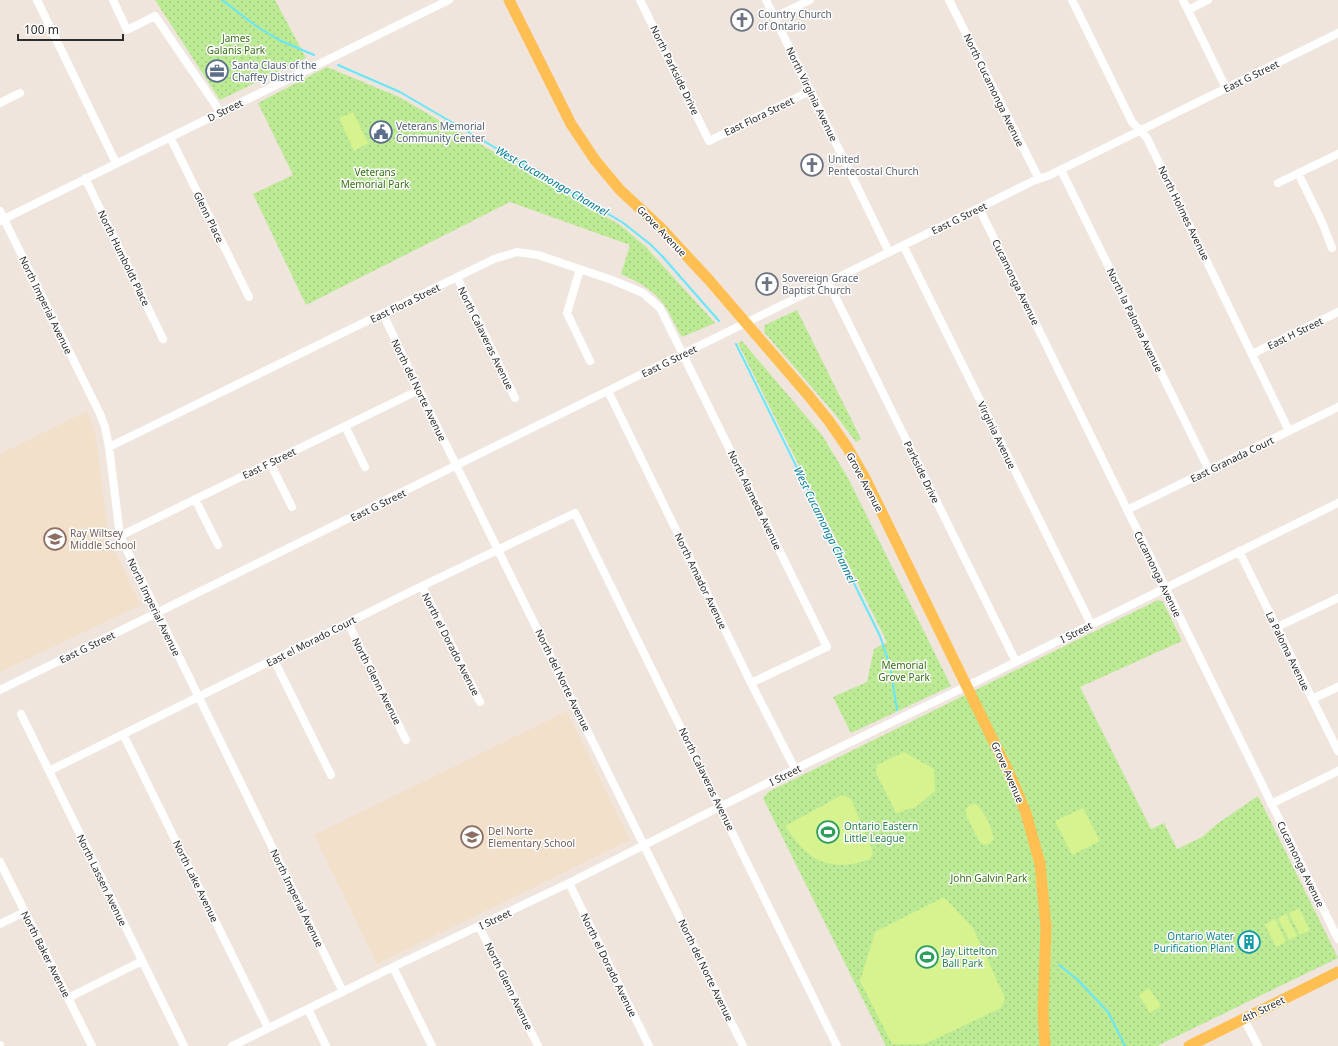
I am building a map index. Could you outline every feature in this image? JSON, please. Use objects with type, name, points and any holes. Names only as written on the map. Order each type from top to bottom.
[{"type":"main road","name":"Grove Avenue","points":[[509,0],[572,124],[594,160],[620,190],[660,227],[709,280],[808,395],[829,421],[847,447],[865,478],[1010,775],[1026,814],[1040,864],[1046,927],[1043,1012],[1045,1046]]},
{"type":"main road","name":"4th Street","points":[[1188,1046],[1338,972]]},
{"type":"street","points":[[37,0],[116,163]]},
{"type":"street","points":[[113,0],[127,30],[155,16],[220,112]]},
{"type":"street","name":"D Street","points":[[1,217],[170,137],[449,0]]},
{"type":"street","name":"North Parkside Drive","points":[[640,0],[709,140]]},
{"type":"street","name":"North Virginia Avenue","points":[[766,0],[889,252]]},
{"type":"street","points":[[774,17],[810,0]]},
{"type":"street","name":"North Cucamonga Avenue","points":[[950,0],[1039,179]]},
{"type":"street","name":"North Holmes Avenue","points":[[1072,0],[1132,122],[1147,138],[1289,431]]},
{"type":"street","points":[[1183,0],[1226,88]]},
{"type":"street","points":[[1188,10],[1208,0]]},
{"type":"street","name":"East G Street","points":[[0,690],[608,392],[903,245],[1039,179],[1061,170],[1338,33]]},
{"type":"street","name":"East Flora Street","points":[[709,140],[810,91]]},
{"type":"street","points":[[0,103],[20,93]]},
{"type":"street","name":"Glenn Place","points":[[170,137],[249,297]]},
{"type":"street","points":[[1278,183],[1338,154]]},
{"type":"street","name":"North la Paloma Avenue","points":[[1061,170],[1209,470]]},
{"type":"street","points":[[1298,173],[1322,222],[1332,248]]},
{"type":"street","name":"North Humboldt Place","points":[[85,178],[163,339]]},
{"type":"street","name":"Cucamonga Avenue","points":[[979,208],[1338,939]]},
{"type":"street","name":"North Imperial Avenue","points":[[1,217],[100,414],[109,448],[120,536],[343,992]]},
{"type":"street","name":"Virginia Avenue","points":[[903,245],[1091,624]]},
{"type":"street","name":"East Flora Street","points":[[109,448],[494,259],[517,252],[538,255],[643,293],[660,308],[683,354]]},
{"type":"street","points":[[580,269],[567,313],[590,361]]},
{"type":"street","name":"North Calaveras Avenue","points":[[457,277],[515,398]]},
{"type":"street","name":"Parkside Drive","points":[[828,282],[1016,662]]},
{"type":"street","name":"East H Street","points":[[1252,354],[1338,312]]},
{"type":"street","name":"North del Norte Avenue","points":[[383,314],[456,466],[645,845],[743,1046]]},
{"type":"street","name":"North Alameda Avenue","points":[[683,354],[827,646],[751,683]]},
{"type":"street","name":"East F Street","points":[[120,536],[419,390]]},
{"type":"street","name":"North Amador Avenue","points":[[608,392],[751,683],[795,769]]},
{"type":"street","name":"East Granada Court","points":[[1127,510],[1338,407]]},
{"type":"street","points":[[345,426],[365,467]]},
{"type":"street","points":[[270,463],[292,507]]},
{"type":"street","points":[[195,499],[218,545]]},
{"type":"street","name":"I Street","points":[[232,1046],[569,883],[721,808],[795,769],[1338,503]]},
{"type":"street","name":"North Calaveras Avenue","points":[[575,513],[721,808],[834,1045]]},
{"type":"street","name":"East el Morado Court","points":[[48,770],[422,586],[575,513]]},
{"type":"street","name":"La Paloma Avenue","points":[[1239,551],[1338,751]]},
{"type":"street","name":"North el Dorado Avenue","points":[[422,586],[480,702]]},
{"type":"street","points":[[1277,627],[1338,598]]},
{"type":"street","name":"North Glenn Avenue","points":[[348,623],[406,740]]},
{"type":"street","points":[[274,660],[331,775]]},
{"type":"street","points":[[1312,699],[1338,687]]},
{"type":"street","name":"North Lassen Avenue","points":[[21,714],[184,1046]]},
{"type":"street","name":"North Lake Avenue","points":[[123,734],[268,1028]]},
{"type":"street","points":[[1271,804],[1338,771]]},
{"type":"street","name":"North Baker Avenue","points":[[0,862],[92,1046]]},
{"type":"street","name":"North el Dorado Avenue","points":[[569,883],[649,1046]]},
{"type":"street","points":[[0,924],[25,912]]},
{"type":"street","name":"North Glenn Avenue","points":[[479,926],[538,1046]]},
{"type":"street","points":[[68,998],[142,961]]},
{"type":"street","points":[[393,967],[432,1046]]},
{"type":"street","points":[[308,1009],[326,1046]]},
{"type":"street","points":[[1244,1019],[1258,1046]]},
{"type":"shaded area","name":"Ray Wiltsey Middle School","points":[[87,411],[93,425],[96,438],[108,533],[112,545],[141,605],[0,672],[0,454]]},
{"type":"shaded area","name":"Del Norte Elementary School","points":[[567,711],[630,840],[377,964],[314,835]]},
{"type":"green space","name":"James Galanis Park","points":[[155,0],[275,0],[306,58],[220,100]]},
{"type":"green space","name":"Veterans Memorial Park","points":[[327,67],[399,97],[620,225],[646,247],[715,323],[682,337],[668,310],[658,297],[643,285],[621,274],[630,245],[510,202],[306,305],[253,194],[293,175],[258,103]]},
{"type":"green space","points":[[353,112],[368,143],[354,151],[339,118]]},
{"type":"green space","points":[[797,310],[861,439],[856,442],[834,413],[764,332],[765,325]]},
{"type":"green space","name":"Memorial Grove Park","points":[[742,341],[822,435],[848,478],[951,686],[851,733],[833,697],[867,682],[874,649],[887,642],[738,343]]},
{"type":"green space","name":"John Galvin Park","points":[[1158,600],[1163,602],[1182,641],[1080,687],[1151,829],[1164,823],[1177,849],[1202,837],[1217,824],[1258,796],[1338,958],[1157,1046],[886,1046],[763,798],[768,792]]},
{"type":"green space","points":[[904,752],[934,769],[935,791],[916,807],[896,813],[876,773],[877,765]]},
{"type":"green space","name":"Ontario Eastern Little League","points":[[842,795],[851,799],[873,852],[870,859],[854,864],[830,864],[820,861],[812,856],[798,843],[785,826]]},
{"type":"green space","points":[[975,804],[981,810],[991,830],[994,839],[989,844],[984,845],[979,841],[966,815],[966,810],[969,805]]},
{"type":"green space","points":[[1083,808],[1100,841],[1072,855],[1055,821]]},
{"type":"green space","name":"Jay Littelton Ball Park","points":[[944,897],[973,928],[1005,998],[1001,1008],[925,1044],[892,1044],[860,981],[875,932]]},
{"type":"green space","points":[[1299,908],[1310,930],[1300,935],[1289,913]]},
{"type":"green space","points":[[1286,914],[1297,936],[1289,940],[1278,918]]},
{"type":"green space","points":[[1275,919],[1286,942],[1276,947],[1265,924]]},
{"type":"green space","points":[[1149,988],[1161,1006],[1150,1013],[1139,995]]},
{"type":"waterway","name":"West Cucamonga Channel","points":[[222,0],[256,26],[279,40],[314,55]]},
{"type":"waterway","name":"West Cucamonga Channel","points":[[338,65],[400,92],[622,222],[650,244],[662,256],[719,321]]},
{"type":"waterway","name":"West Cucamonga Channel","points":[[736,344],[880,636],[890,666],[897,710]]},
{"type":"waterway","name":"West Cucamonga Channel","points":[[1059,965],[1078,980],[1108,1012],[1125,1046]]},
{"type":"place","name":"Country Church of Ontario","points":[[742,20]]},
{"type":"place","name":"Santa Claus of the Chaffey District","points":[[217,71]]},
{"type":"place","name":"Veterans Memorial Community Center","points":[[381,132]]},
{"type":"place","name":"United Pentecostal Church","points":[[812,165]]},
{"type":"place","name":"Sovereign Grace Baptist Church","points":[[767,284]]},
{"type":"place","name":"Ray Wiltsey Middle School","points":[[55,539]]},
{"type":"place","name":"Ontario Eastern Little League","points":[[828,832]]},
{"type":"place","name":"Del Norte Elementary School","points":[[472,837]]},
{"type":"place","name":"Ontario Water Purification Plant","points":[[1249,942]]},
{"type":"place","name":"Jay Littelton Ball Park","points":[[927,957]]}]
